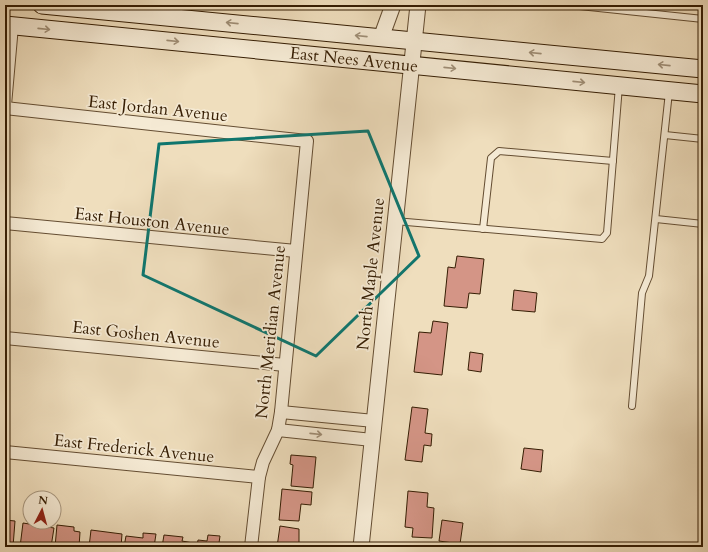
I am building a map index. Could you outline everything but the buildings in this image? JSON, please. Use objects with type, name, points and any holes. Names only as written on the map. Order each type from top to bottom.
[{"type":"main road","name":"East Nees Avenue","points":[[42,5],[703,69]]},
{"type":"main road","points":[[7,22],[13,14],[113,24],[174,17]]},
{"type":"main road","name":"East Nees Avenue","points":[[7,22],[703,94]]},
{"type":"street","points":[[381,38],[393,5]]},
{"type":"street","name":"North Maple Avenue","points":[[361,547],[418,5]]},
{"type":"street","points":[[5,107],[7,22]]},
{"type":"street","name":"East Jordan Avenue","points":[[5,107],[307,141]]},
{"type":"street","name":"North Meridian Avenue","points":[[251,547],[259,477],[263,462],[278,430],[281,412],[284,365],[307,141]]},
{"type":"street","name":"East Houston Avenue","points":[[5,223],[296,251]]},
{"type":"street","name":"East Goshen Avenue","points":[[5,338],[284,365]]},
{"type":"street","points":[[281,412],[374,421]]},
{"type":"street","points":[[278,430],[372,440]]},
{"type":"street","name":"East Frederick Avenue","points":[[5,452],[259,477]]},
{"type":"lane","points":[[570,5],[703,20]]},
{"type":"lane","points":[[395,221],[602,239],[607,233],[619,86]]},
{"type":"lane","points":[[632,406],[642,293],[650,276],[670,90]]},
{"type":"lane","points":[[665,135],[703,139]]},
{"type":"lane","points":[[483,229],[491,158],[499,151],[613,161]]},
{"type":"lane","points":[[656,219],[703,224]]},
{"type":"highlighted area","points":[[368,131],[419,256],[316,356],[143,275],[159,144]]}]
